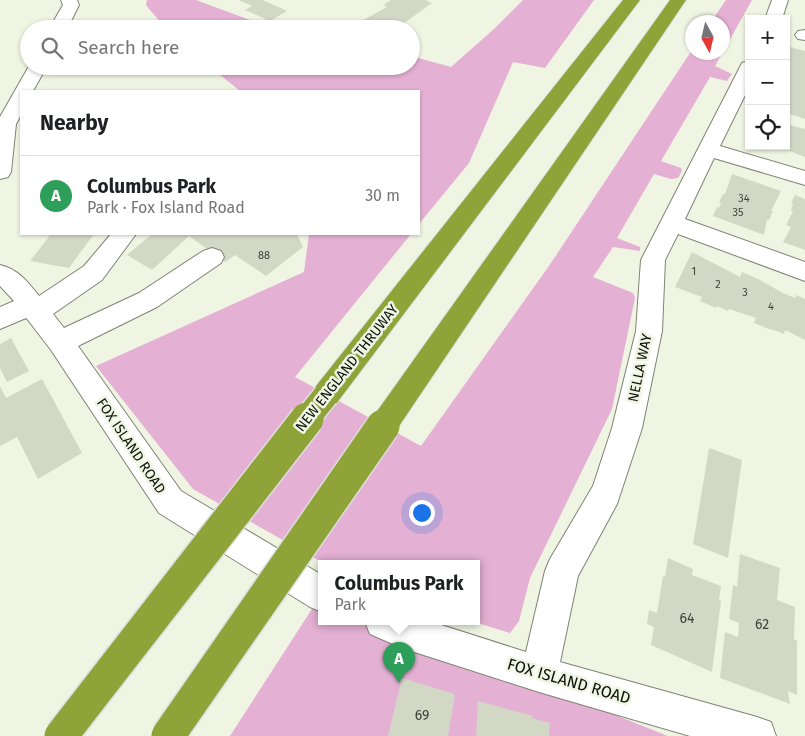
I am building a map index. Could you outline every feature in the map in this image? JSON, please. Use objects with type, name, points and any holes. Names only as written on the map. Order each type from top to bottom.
[{"type":"highway","name":"NEW ENGLAND THRUWAY","points":[[62,736],[632,0]]},
{"type":"highway","points":[[168,736],[678,0]]},
{"type":"street","points":[[63,20],[71,6],[69,0]]},
{"type":"street","points":[[774,15],[780,0]]},
{"type":"street","points":[[25,90],[33,75]]},
{"type":"street","name":"NELLA WAY","points":[[539,674],[562,571],[606,493],[627,428],[649,331],[654,260],[745,76]]},
{"type":"street","points":[[0,172],[3,122],[20,98]]},
{"type":"street","points":[[708,149],[805,178]]},
{"type":"street","points":[[672,223],[805,272]]},
{"type":"street","points":[[0,319],[34,308],[93,273],[123,235]]},
{"type":"street","points":[[60,342],[148,300],[212,257]]},
{"type":"street","name":"FOX ISLAND ROAD","points":[[1,270],[19,289],[60,342],[170,502],[318,593]]},
{"type":"street","name":"FOX ISLAND ROAD","points":[[390,625],[539,674],[757,736]]},
{"type":"shaded area","points":[[147,0],[196,0],[250,20],[158,20],[146,5]]},
{"type":"shaded area","points":[[523,0],[594,0],[545,68],[513,62],[469,163],[420,223],[420,90],[239,90],[220,75],[420,75],[420,58],[451,67]]},
{"type":"shaded area","points":[[726,0],[752,0],[730,39],[730,15],[716,15]]},
{"type":"shaded area","points":[[685,60],[718,60],[715,66],[732,74],[727,81],[710,77],[661,161],[681,168],[682,171],[678,178],[671,179],[654,174],[617,238],[640,247],[640,251],[613,247],[593,277],[633,293],[635,298],[612,409],[530,578],[519,621],[510,633],[480,624],[480,560],[318,560],[193,489],[96,366],[304,272],[309,235],[410,235],[295,377],[421,446],[551,263]]},
{"type":"shaded area","points":[[318,600],[318,625],[390,625],[668,736],[230,736]]},
{"type":"building","points":[[239,0],[263,0],[287,11],[272,20],[268,20],[245,10],[252,6]]},
{"type":"building","points":[[391,0],[425,0],[432,3],[408,20],[364,20],[387,7],[383,5]]},
{"type":"building","points":[[790,47],[805,51],[805,119],[790,114]]},
{"type":"building","points":[[790,125],[805,129],[805,157],[787,150],[790,150]]},
{"type":"building","points":[[732,174],[781,191],[771,211],[773,211],[769,220],[767,220],[764,235],[713,216],[717,207],[719,208],[721,203],[719,202],[723,194],[725,194]]},
{"type":"building","points":[[795,195],[805,199],[805,250],[783,242],[791,227],[786,225],[793,211],[791,211],[793,204],[791,203]]},
{"type":"building","points":[[50,235],[93,235],[69,268],[30,261]]},
{"type":"building","points":[[151,235],[297,235],[303,247],[266,276],[235,255],[225,262],[189,236],[152,270],[127,255]]},
{"type":"building","points":[[692,252],[740,277],[742,272],[783,293],[795,298],[796,295],[805,299],[805,340],[785,330],[784,334],[754,323],[756,318],[729,309],[728,311],[717,306],[716,308],[700,301],[702,297],[675,287]]},
{"type":"building","points":[[11,338],[29,371],[7,382],[0,368],[0,344]]},
{"type":"building","points":[[42,379],[82,453],[38,479],[17,437],[0,446],[0,386],[6,398]]},
{"type":"building","points":[[709,448],[742,460],[728,558],[693,544]]},
{"type":"building","points":[[740,554],[780,568],[777,600],[795,607],[794,639],[797,641],[797,695],[788,691],[790,704],[720,678],[725,632],[738,637],[739,623],[729,619],[733,585],[737,587]]},
{"type":"building","points":[[668,558],[693,569],[692,575],[721,586],[719,600],[721,601],[712,672],[651,645],[654,627],[647,624],[649,610],[657,613]]},
{"type":"building","points":[[402,678],[455,694],[448,736],[388,736]]},
{"type":"building","points":[[478,701],[533,716],[532,718],[550,723],[549,736],[476,736]]},
{"type":"place","name":"Columbus Park","points":[[399,683]]}]
